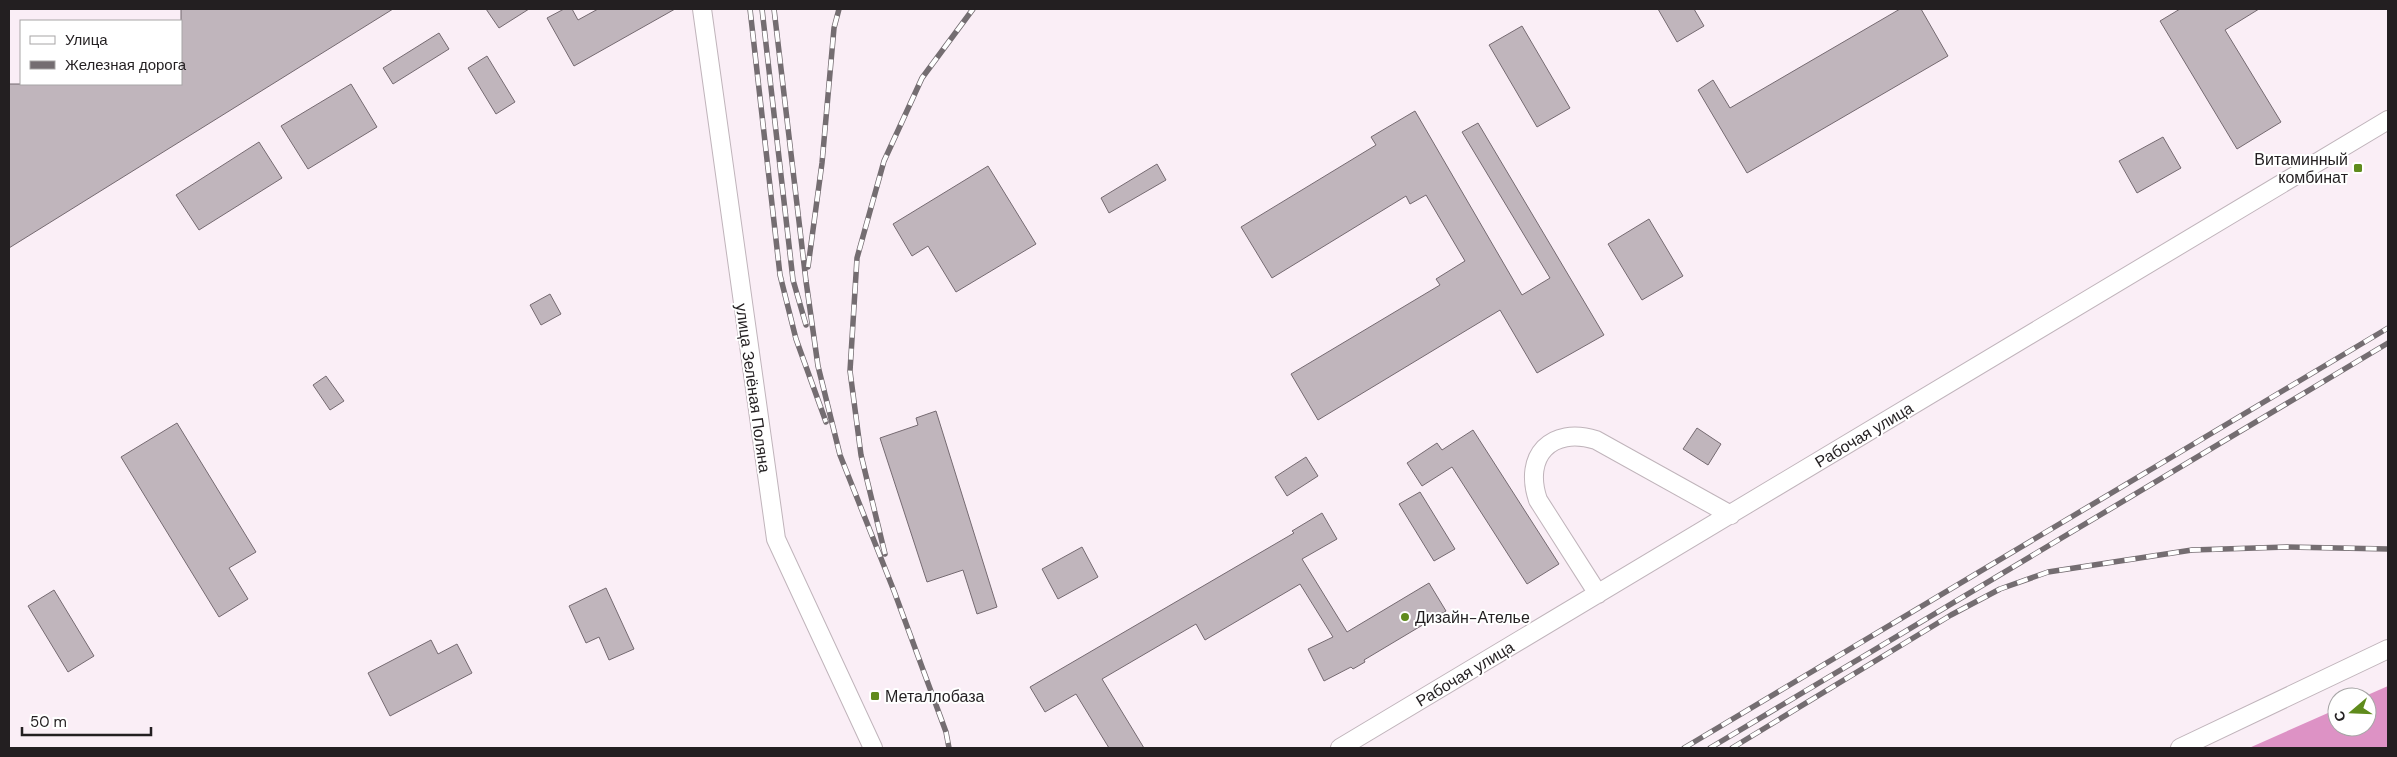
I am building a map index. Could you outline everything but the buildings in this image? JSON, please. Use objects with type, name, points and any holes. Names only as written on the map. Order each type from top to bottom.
[{"type":"street","name":"улица Зелёная Поляна","points":[[702,9],[766,484],[776,539],[873,748]]},
{"type":"street","name":"Рабочая улица","points":[[1340,748],[2388,120]]},
{"type":"street","points":[[1598,594],[1538,500],[1532,484],[1534,467],[1541,452],[1554,441],[1568,436],[1582,436],[1596,440],[1731,515]]},
{"type":"street","points":[[2180,748],[2388,649]]},
{"type":"shaded area","points":[[2388,686],[2388,748],[2249,748],[2327,713],[2327,737],[2377,737],[2377,691]]},
{"type":"railway","points":[[750,9],[780,275],[796,339],[826,422]]},
{"type":"railway","points":[[762,9],[793,280],[806,325]]},
{"type":"railway","points":[[774,9],[806,281],[818,366],[840,455],[894,591],[946,732],[949,748]]},
{"type":"railway","points":[[808,267],[822,163],[834,28],[839,9]]},
{"type":"railway","points":[[885,554],[861,455],[850,371],[857,258],[884,161],[922,78],[973,9]]},
{"type":"railway","points":[[1684,748],[2388,328]]},
{"type":"railway","points":[[1710,748],[2388,343]]},
{"type":"railway","points":[[1732,748],[1951,615],[2000,589],[2048,572],[2192,550],[2287,547],[2388,549]]},
{"type":"place","name":"Витаминный комбинат","points":[[2358,168]]},
{"type":"place","name":"Дизайн-Ателье","points":[[1405,617]]},
{"type":"place","name":"Металлобаза","points":[[875,696]]}]
